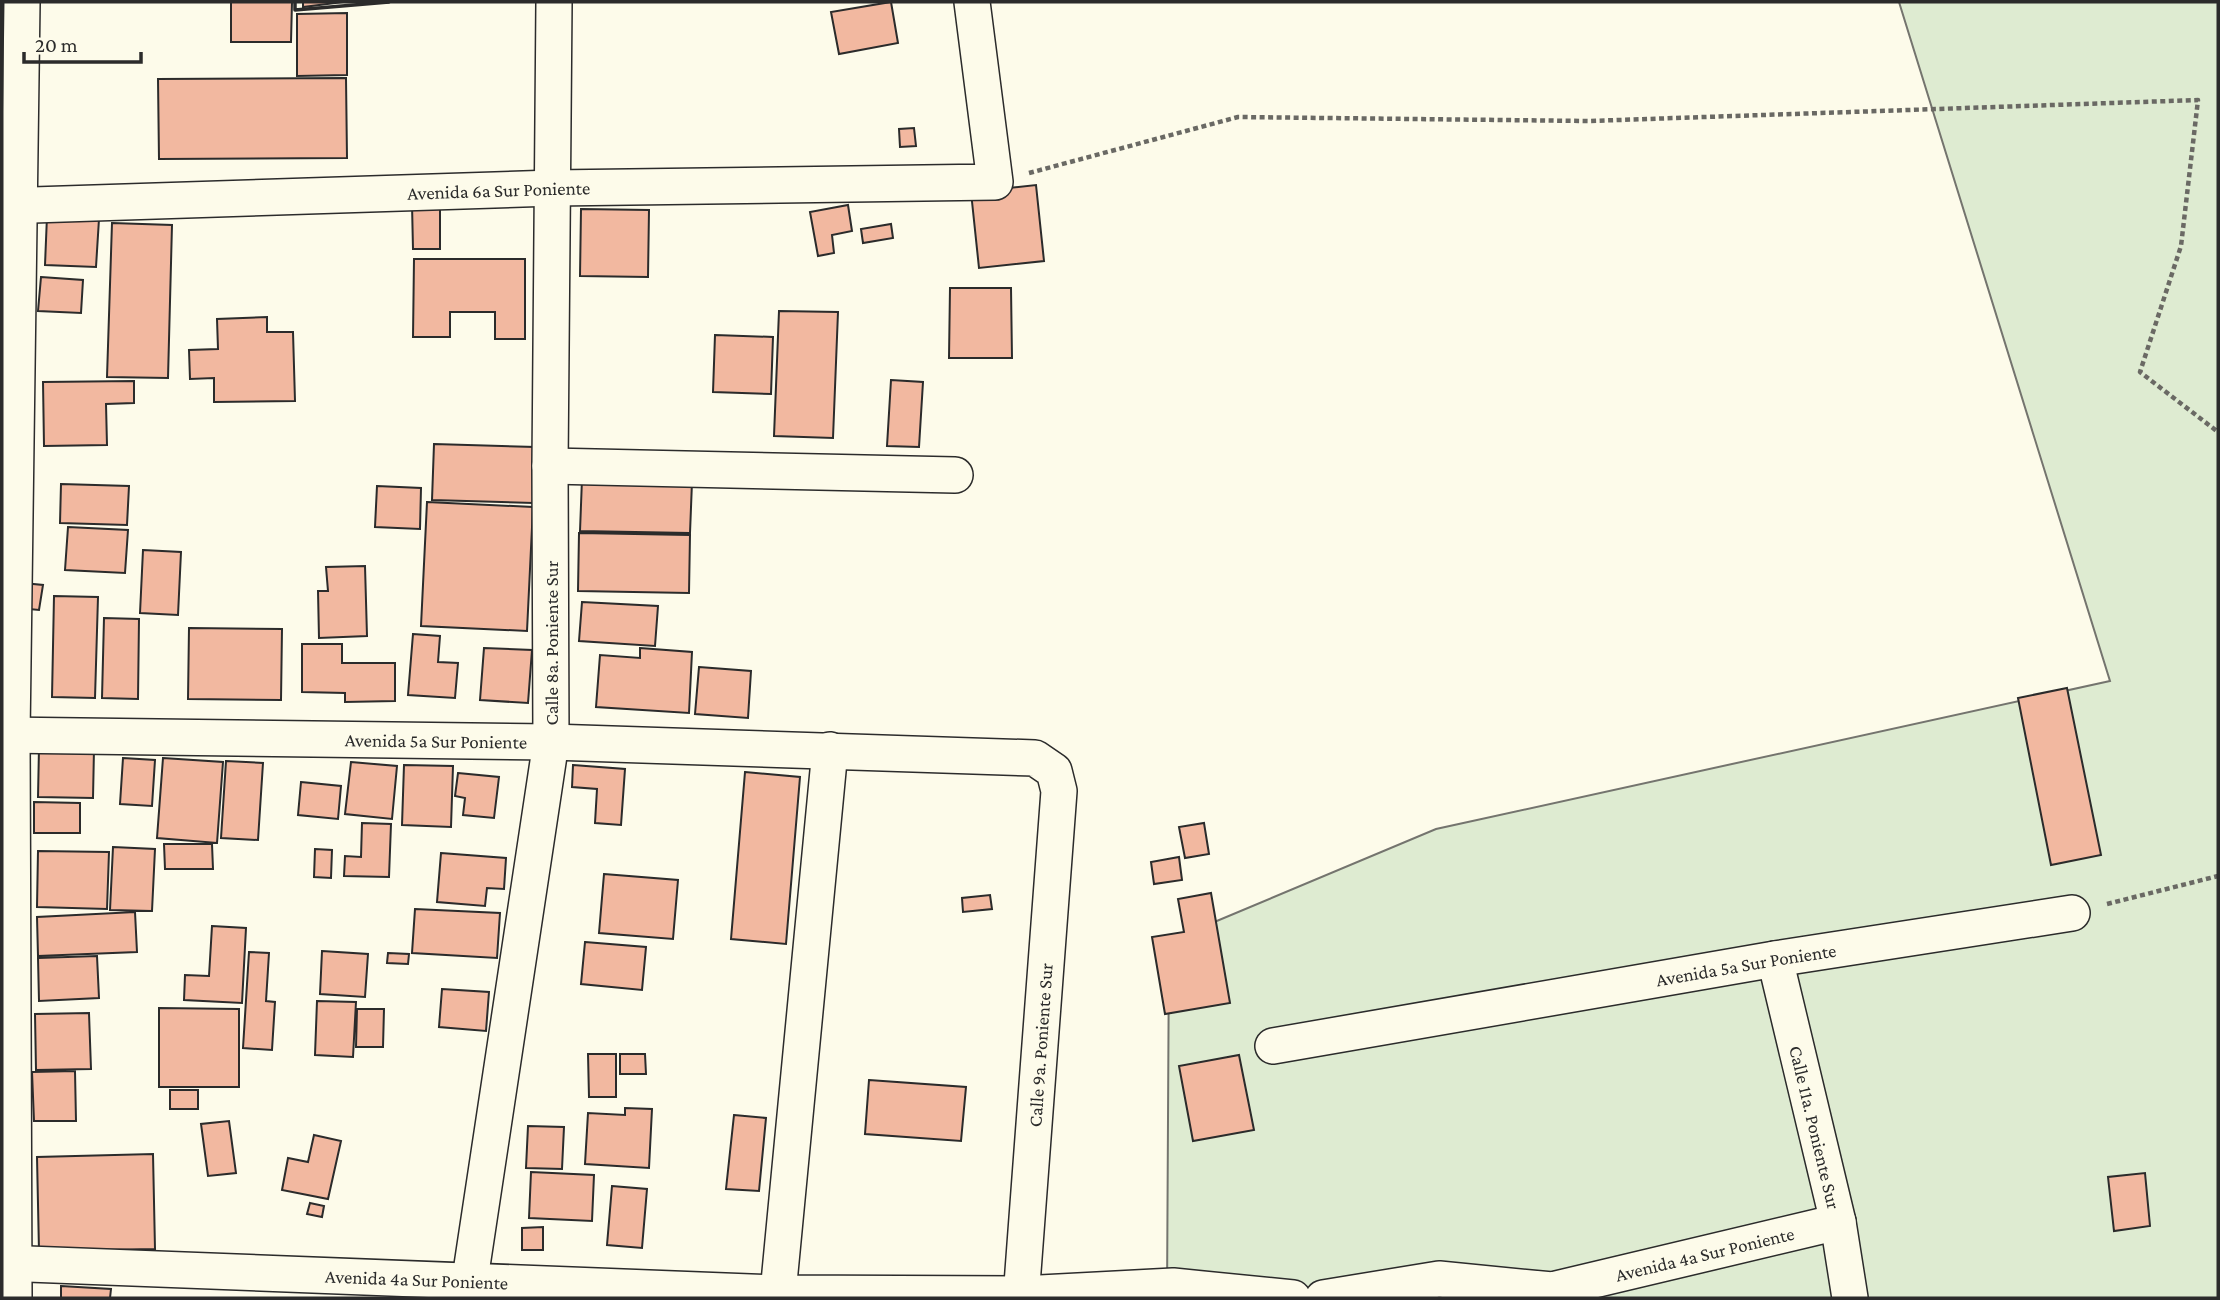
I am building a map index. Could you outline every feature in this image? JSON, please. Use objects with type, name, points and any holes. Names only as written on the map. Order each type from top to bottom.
[{"type":"street","points":[[14,1298],[8,1263],[10,206],[22,2]]},
{"type":"street","name":"Calle 8a. Poniente Sur","points":[[470,1279],[551,742],[550,466],[554,2]]},
{"type":"street","points":[[972,2],[995,182]]},
{"type":"street","name":"Avenida 6a Sur Poniente","points":[[10,206],[553,188],[995,182]]},
{"type":"street","points":[[550,466],[956,475]]},
{"type":"street","name":"Avenida 5a Sur Poniente","points":[[7,735],[551,742],[1035,758],[1054,771],[1059,791]]},
{"type":"street","points":[[778,1293],[830,750]]},
{"type":"street","name":"Calle 9a. Poniente Sur","points":[[1021,1296],[1059,791]]},
{"type":"street","name":"Avenida 5a Sur Poniente","points":[[1273,1046],[1775,958],[2072,913]]},
{"type":"street","name":"Calle 11a. Poniente Sur","points":[[1775,958],[1838,1222],[1850,1298]]},
{"type":"street","name":"Avenida 4a Sur Poniente","points":[[1323,1298],[1439,1279],[1552,1290],[1838,1222]]},
{"type":"street","name":"Avenida 4a Sur Poniente","points":[[8,1263],[778,1293],[1021,1296],[1174,1286],[1293,1298]]},
{"type":"path","points":[[995,182],[1238,117],[1589,121],[2198,100],[2180,246],[2140,372],[2218,432]]},
{"type":"path","points":[[2072,913],[2218,876]]},
{"type":"green space","points":[[1899,2],[2218,2],[2218,1298],[1167,1298],[1169,941],[1436,829],[2110,681]]},
{"type":"building","points":[[231,2],[292,2],[291,42],[231,42]]},
{"type":"building","points":[[303,2],[343,2],[303,7]]},
{"type":"building","points":[[891,2],[898,43],[839,54],[831,12]]},
{"type":"building","points":[[347,13],[347,75],[297,76],[297,14]]},
{"type":"building","points":[[346,78],[347,158],[159,159],[158,79]]},
{"type":"building","points":[[914,128],[916,146],[900,147],[899,129]]},
{"type":"building","points":[[1036,185],[1044,261],[979,268],[971,192]]},
{"type":"building","points":[[412,204],[440,204],[440,249],[413,249]]},
{"type":"building","points":[[848,205],[852,231],[832,235],[834,253],[818,256],[810,212]]},
{"type":"building","points":[[581,209],[649,210],[648,277],[580,276]]},
{"type":"building","points":[[47,216],[99,219],[96,267],[45,265]]},
{"type":"building","points":[[112,223],[172,225],[168,378],[107,377]]},
{"type":"building","points":[[891,224],[893,238],[863,243],[861,229]]},
{"type":"building","points":[[414,259],[525,259],[525,339],[495,339],[495,312],[450,312],[450,337],[413,337]]},
{"type":"building","points":[[41,277],[83,280],[81,313],[38,311]]},
{"type":"building","points":[[950,288],[1011,288],[1012,358],[949,358]]},
{"type":"building","points":[[779,311],[838,312],[833,438],[774,436]]},
{"type":"building","points":[[267,317],[267,332],[293,332],[295,401],[214,402],[214,378],[190,379],[189,350],[218,349],[217,319]]},
{"type":"building","points":[[715,335],[773,337],[771,394],[713,392]]},
{"type":"building","points":[[891,380],[923,382],[919,447],[887,446]]},
{"type":"building","points":[[134,381],[134,403],[106,404],[107,445],[44,446],[43,382]]},
{"type":"building","points":[[434,444],[535,447],[533,503],[432,500]]},
{"type":"building","points":[[582,479],[692,482],[690,533],[580,531]]},
{"type":"building","points":[[61,484],[129,486],[127,525],[60,523]]},
{"type":"building","points":[[377,486],[421,488],[420,529],[375,527]]},
{"type":"building","points":[[427,502],[533,507],[527,631],[421,626]]},
{"type":"building","points":[[68,527],[128,530],[125,573],[65,570]]},
{"type":"building","points":[[579,533],[690,535],[689,593],[578,591]]},
{"type":"building","points":[[143,550],[181,552],[178,615],[140,613]]},
{"type":"building","points":[[365,566],[367,636],[319,638],[318,591],[328,591],[326,567]]},
{"type":"building","points":[[23,583],[43,585],[39,610],[19,608]]},
{"type":"building","points":[[54,596],[98,597],[95,698],[52,697]]},
{"type":"building","points":[[582,602],[658,606],[655,646],[579,641]]},
{"type":"building","points":[[104,618],[139,619],[138,699],[102,698]]},
{"type":"building","points":[[189,628],[282,629],[281,700],[188,699]]},
{"type":"building","points":[[413,634],[440,636],[438,662],[458,663],[455,698],[408,695]]},
{"type":"building","points":[[302,644],[342,644],[342,663],[395,663],[395,701],[345,702],[345,693],[302,692]]},
{"type":"building","points":[[484,648],[532,650],[528,703],[480,700]]},
{"type":"building","points":[[640,648],[692,652],[689,713],[596,707],[600,655],[640,658]]},
{"type":"building","points":[[699,667],[751,671],[748,718],[695,714]]},
{"type":"building","points":[[2067,688],[2101,855],[2051,865],[2018,698]]},
{"type":"building","points":[[39,748],[94,749],[93,798],[38,797]]},
{"type":"building","points":[[123,758],[155,760],[152,806],[120,804]]},
{"type":"building","points":[[163,758],[223,762],[217,843],[157,838]]},
{"type":"building","points":[[226,761],[263,763],[258,840],[221,838]]},
{"type":"building","points":[[351,762],[397,766],[392,819],[345,814]]},
{"type":"building","points":[[404,765],[453,766],[451,827],[402,825]]},
{"type":"building","points":[[573,765],[625,769],[621,825],[595,823],[597,789],[572,787]]},
{"type":"building","points":[[745,772],[800,777],[786,944],[731,939]]},
{"type":"building","points":[[458,773],[499,777],[494,818],[463,815],[465,798],[455,796]]},
{"type":"building","points":[[301,782],[341,786],[338,819],[298,815]]},
{"type":"building","points":[[34,802],[80,803],[80,833],[34,833]]},
{"type":"building","points":[[362,823],[391,824],[389,877],[344,876],[345,856],[361,857]]},
{"type":"building","points":[[1204,823],[1209,854],[1185,858],[1179,827]]},
{"type":"building","points":[[164,844],[212,844],[213,869],[165,869]]},
{"type":"building","points":[[113,847],[155,849],[152,911],[110,910]]},
{"type":"building","points":[[315,849],[332,850],[331,878],[314,877]]},
{"type":"building","points":[[38,851],[109,852],[107,909],[37,907]]},
{"type":"building","points":[[441,853],[506,858],[504,889],[487,888],[485,906],[437,902]]},
{"type":"building","points":[[1179,857],[1182,880],[1154,884],[1151,862]]},
{"type":"building","points":[[604,874],[678,880],[673,939],[599,933]]},
{"type":"building","points":[[1211,893],[1230,1003],[1165,1014],[1152,937],[1184,932],[1178,899]]},
{"type":"building","points":[[990,895],[992,909],[963,912],[962,898]]},
{"type":"building","points":[[415,909],[500,913],[497,958],[412,953]]},
{"type":"building","points":[[135,912],[137,952],[38,956],[37,917]]},
{"type":"building","points":[[212,926],[246,928],[242,1003],[184,1000],[185,975],[209,976]]},
{"type":"building","points":[[585,942],[646,947],[642,990],[581,984]]},
{"type":"building","points":[[322,951],[368,954],[365,997],[320,994]]},
{"type":"building","points":[[249,952],[269,953],[266,1001],[275,1002],[272,1050],[243,1048]]},
{"type":"building","points":[[388,953],[409,954],[408,964],[387,963]]},
{"type":"building","points":[[97,956],[99,998],[39,1001],[38,958]]},
{"type":"building","points":[[442,989],[489,992],[486,1031],[439,1027]]},
{"type":"building","points":[[317,1001],[356,1002],[353,1057],[315,1055]]},
{"type":"building","points":[[159,1008],[239,1009],[239,1087],[159,1087]]},
{"type":"building","points":[[357,1009],[384,1009],[383,1047],[356,1047]]},
{"type":"building","points":[[89,1013],[91,1069],[36,1070],[35,1014]]},
{"type":"building","points":[[588,1054],[616,1054],[616,1097],[589,1097]]},
{"type":"building","points":[[620,1054],[645,1054],[646,1074],[620,1074]]},
{"type":"building","points":[[1239,1055],[1254,1130],[1193,1141],[1179,1066]]},
{"type":"building","points":[[75,1071],[76,1121],[34,1121],[32,1072]]},
{"type":"building","points":[[869,1080],[966,1087],[961,1141],[865,1134]]},
{"type":"building","points":[[170,1090],[198,1090],[198,1109],[170,1109]]},
{"type":"building","points":[[625,1108],[652,1109],[649,1168],[585,1164],[588,1113],[625,1115]]},
{"type":"building","points":[[734,1115],[766,1118],[759,1191],[726,1189]]},
{"type":"building","points":[[229,1121],[236,1173],[208,1176],[201,1124]]},
{"type":"building","points":[[528,1126],[564,1127],[562,1169],[526,1168]]},
{"type":"building","points":[[314,1135],[341,1141],[328,1199],[282,1190],[288,1158],[308,1162]]},
{"type":"building","points":[[153,1154],[155,1249],[39,1251],[37,1157]]},
{"type":"building","points":[[531,1172],[594,1175],[592,1221],[529,1218]]},
{"type":"building","points":[[2145,1173],[2150,1226],[2114,1231],[2108,1177]]},
{"type":"building","points":[[612,1186],[647,1189],[642,1248],[607,1245]]},
{"type":"building","points":[[310,1203],[324,1206],[322,1217],[307,1214]]},
{"type":"building","points":[[543,1227],[543,1250],[522,1250],[522,1228]]},
{"type":"building","points":[[61,1286],[111,1289],[110,1298],[61,1298]]},
{"type":"wall","points":[[295,2],[295,10],[389,2]]}]
